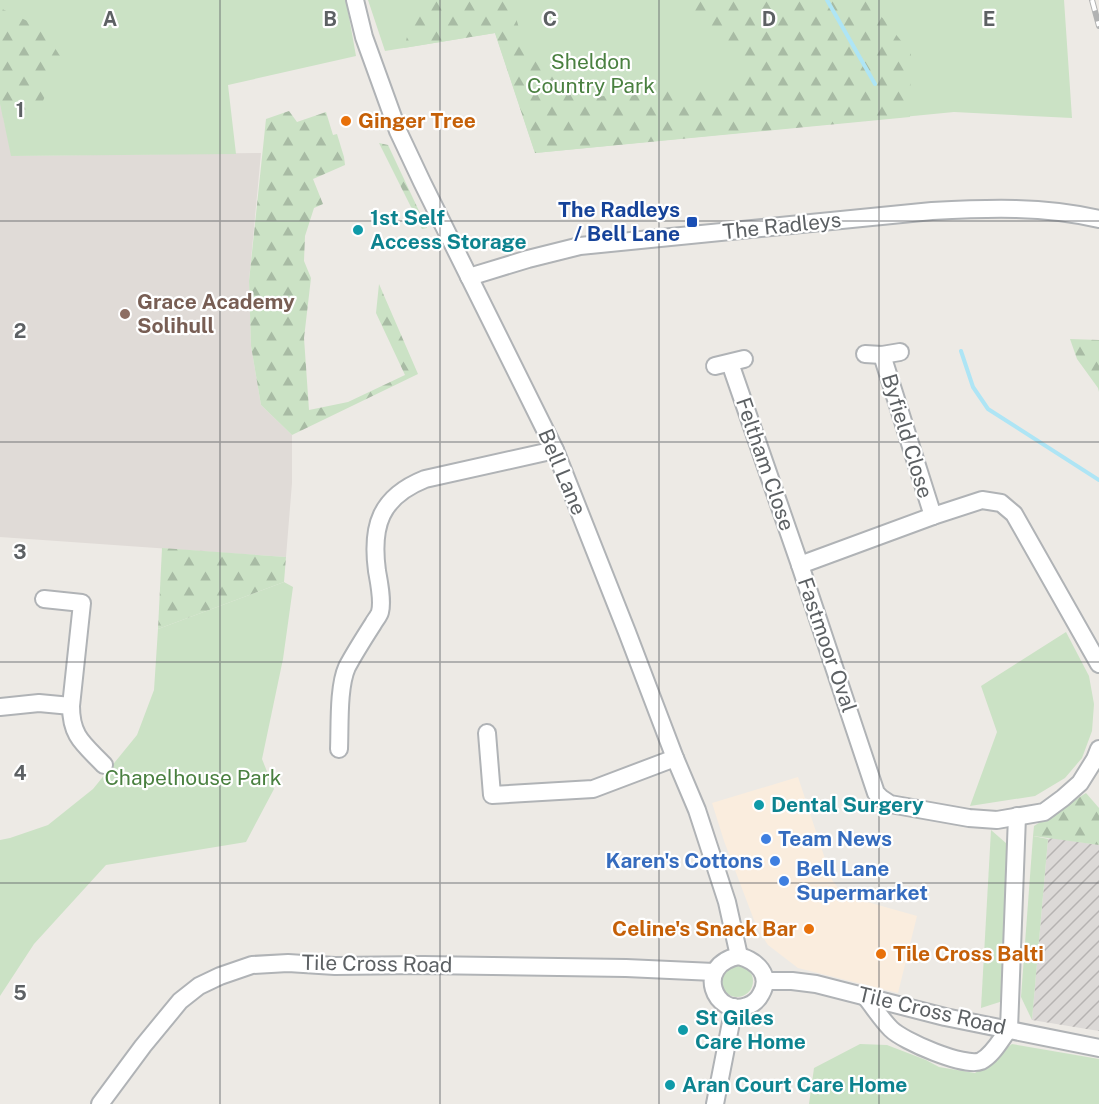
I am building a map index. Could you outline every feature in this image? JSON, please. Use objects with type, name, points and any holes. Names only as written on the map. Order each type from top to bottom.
[{"type":"street","name":"Bell Lane","points":[[355,0],[364,37],[398,131],[555,450],[697,810],[727,902],[740,956]]},
{"type":"street","name":"The Radleys","points":[[469,277],[580,246],[932,211],[987,208],[1044,210],[1099,219]]},
{"type":"street","name":"Byfield Close","points":[[900,352],[874,355],[933,516]]},
{"type":"street","name":"Feltham Close","points":[[730,363],[800,565]]},
{"type":"street","points":[[339,749],[340,701],[346,669],[380,612],[380,582],[375,553],[376,527],[393,497],[410,485],[425,479],[555,450]]},
{"type":"street","name":"Fastmoor Oval","points":[[1099,664],[1014,514],[1001,503],[982,501],[933,516],[800,565],[876,793],[890,804],[969,818],[997,820],[1044,813],[1080,783],[1099,749]]},
{"type":"street","points":[[44,599],[82,603],[71,720],[78,738],[104,765]]},
{"type":"street","points":[[0,706],[39,703],[71,706]]},
{"type":"street","points":[[487,733],[492,795],[593,789],[675,758]]},
{"type":"street","points":[[864,995],[892,1030],[914,1045],[966,1062],[978,1062],[986,1058],[1009,1029],[1017,816]]},
{"type":"street","points":[[740,956],[750,959],[757,964],[765,981],[761,995],[756,1002],[742,1008],[722,1002],[713,985],[714,972],[729,958],[740,956]]},
{"type":"street","name":"Tile Cross Road","points":[[100,1104],[180,1001],[199,986],[219,976],[252,965],[288,963],[334,966],[626,968],[714,972]]},
{"type":"street","name":"Tile Cross Road","points":[[765,981],[800,982],[864,995],[945,1017],[1099,1048]]},
{"type":"street","points":[[716,1104],[734,1007]]},
{"type":"shaded area","name":"Grace Academy Solihull","points":[[0,103],[12,156],[261,153],[249,281],[251,346],[261,405],[292,435],[292,483],[286,557],[0,537]]},
{"type":"shaded area","points":[[798,777],[832,880],[839,889],[850,897],[917,916],[898,993],[798,968],[768,945],[757,928],[712,803]]},
{"type":"shaded area","points":[[1048,839],[1099,845],[1099,1031],[1032,1020]]},
{"type":"green space","points":[[0,0],[346,0],[356,56],[228,85],[236,154],[11,156],[0,103]]},
{"type":"green space","name":"Sheldon Country Park","points":[[368,0],[1064,0],[1072,118],[954,112],[535,153],[495,33],[385,51]]},
{"type":"green space","points":[[417,0],[511,0],[524,46],[579,98],[743,85],[746,68],[680,4],[680,0],[868,0],[911,53],[910,117],[535,153],[495,33],[404,48]]},
{"type":"green space","points":[[0,8],[42,28],[62,59],[42,103],[3,118],[0,103]]},
{"type":"green space","points":[[289,111],[297,122],[326,112],[333,135],[337,134],[345,165],[313,179],[323,204],[314,208],[305,236],[304,261],[311,278],[304,338],[309,410],[348,402],[405,375],[376,313],[379,284],[418,374],[292,435],[261,405],[251,346],[249,281],[266,119]]},
{"type":"green space","points":[[379,143],[388,145],[427,228],[422,229]]},
{"type":"green space","points":[[1070,339],[1099,340],[1099,392],[1077,359]]},
{"type":"green space","points":[[162,548],[286,557],[284,582],[158,629]]},
{"type":"green space","name":"Chapelhouse Park","points":[[284,582],[293,587],[283,659],[262,759],[274,789],[246,842],[106,865],[34,944],[0,996],[0,840],[48,825],[93,789],[137,735],[154,690],[158,629]]},
{"type":"green space","points":[[1066,632],[1089,676],[1094,704],[1092,731],[1082,758],[1065,778],[1035,796],[970,806],[997,732],[981,686]]},
{"type":"green space","points":[[1086,793],[1099,808],[1099,845],[1033,836],[1034,826]]},
{"type":"green space","points":[[991,830],[1007,844],[1006,1000],[981,1008]]},
{"type":"green space","points":[[1033,836],[1048,839],[1032,1020],[1021,997]]},
{"type":"green space","points":[[737,965],[749,969],[753,981],[749,993],[737,997],[725,993],[721,981],[725,969]]},
{"type":"green space","points":[[860,1044],[887,1045],[939,1067],[975,1073],[1012,1044],[1099,1059],[1099,1104],[809,1104],[814,1068]]},
{"type":"waterway","points":[[827,0],[875,84]]},
{"type":"waterway","points":[[961,351],[973,387],[988,409],[1099,480]]},
{"type":"railway","points":[[1092,0],[1099,26]]},
{"type":"place","name":"Ginger Tree","points":[[346,121]]},
{"type":"place","name":"The Radleys / Bell Lane","points":[[692,222]]},
{"type":"place","name":"1st Self Access Storage","points":[[358,230]]},
{"type":"place","name":"Grace Academy Solihull","points":[[125,314]]},
{"type":"place","name":"Dental Surgery","points":[[759,805]]},
{"type":"place","name":"Team News","points":[[766,839]]},
{"type":"place","name":"Karen's Cottons","points":[[775,861]]},
{"type":"place","name":"Bell Lane Supermarket","points":[[784,881]]},
{"type":"place","name":"Celine's Snack Bar","points":[[809,929]]},
{"type":"place","name":"Tile Cross Balti","points":[[881,954]]},
{"type":"place","name":"St Giles Care Home","points":[[683,1030]]},
{"type":"place","name":"Aran Court Care Home","points":[[670,1085]]}]
